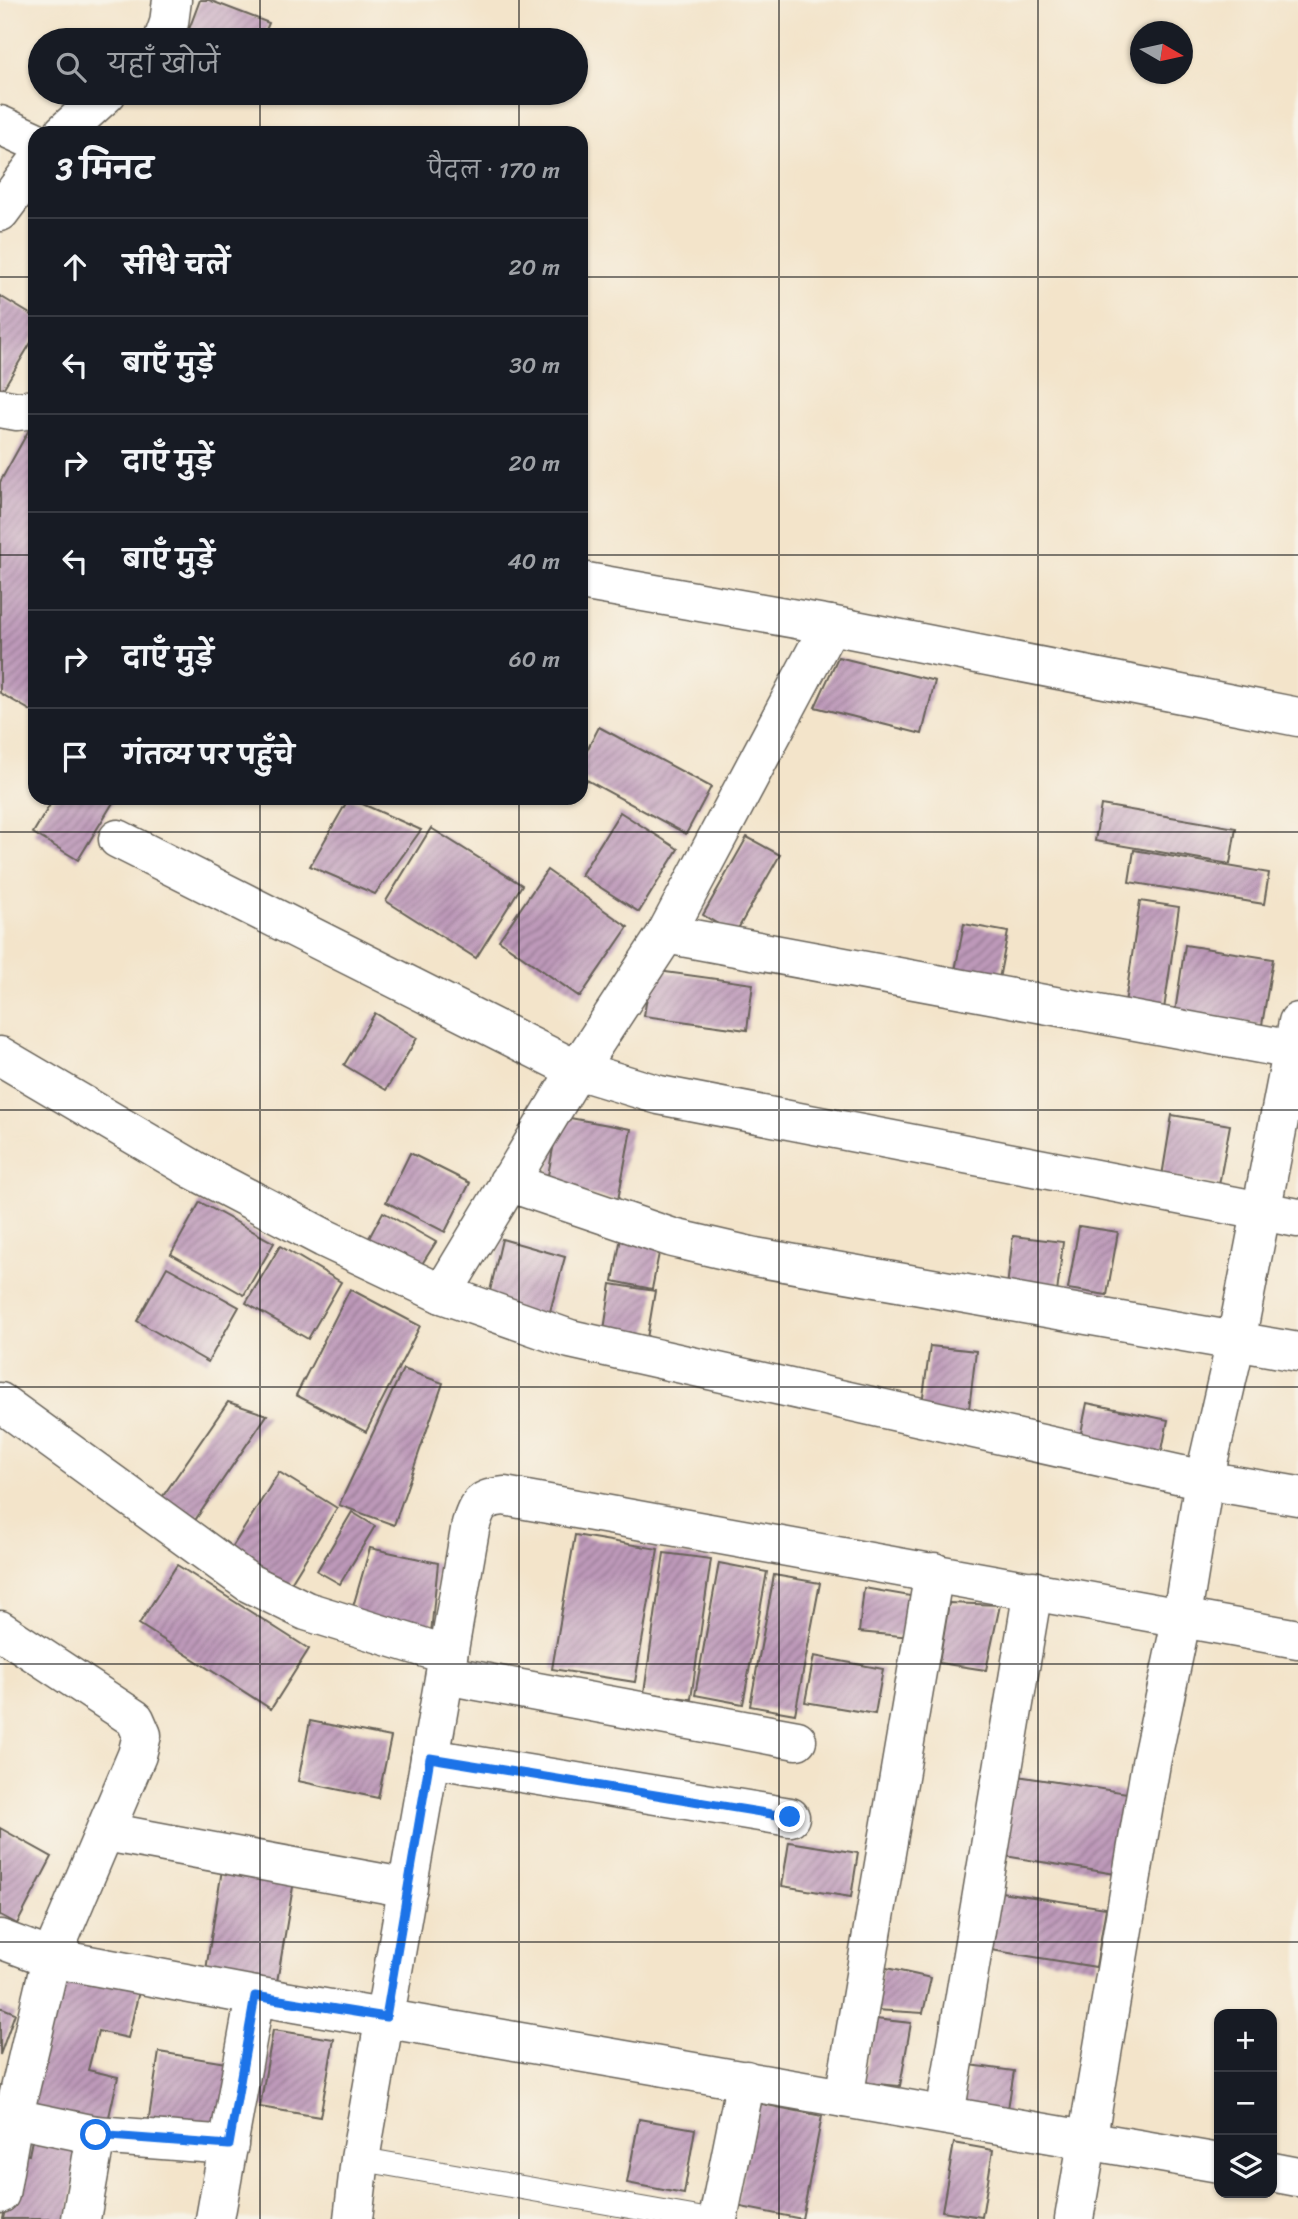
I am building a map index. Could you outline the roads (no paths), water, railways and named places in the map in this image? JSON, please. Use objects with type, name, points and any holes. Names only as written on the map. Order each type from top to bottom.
[{"type":"street","points":[[167,28],[172,0]]},
{"type":"street","points":[[71,126],[94,105]]},
{"type":"street","points":[[0,125],[28,138]]},
{"type":"street","points":[[0,212],[28,174]]},
{"type":"street","points":[[588,582],[830,625],[1298,717]]},
{"type":"street","points":[[442,1294],[577,1069],[666,934],[830,625]]},
{"type":"street","points":[[118,839],[577,1069],[659,1096],[1280,1215]]},
{"type":"street","points":[[666,934],[1296,1041],[1280,1215],[1236,1341],[1204,1480],[1182,1616],[1151,1763],[1074,2219]]},
{"type":"street","points":[[0,1056],[194,1170],[324,1238],[442,1294],[570,1339],[1204,1480],[1298,1496]]},
{"type":"street","points":[[508,1182],[673,1238],[755,1257],[1298,1352]]},
{"type":"street","points":[[6,1418],[249,1583],[306,1611],[447,1665],[797,1740]]},
{"type":"street","points":[[353,2219],[360,2160],[471,1524],[476,1508],[486,1499],[503,1496],[1182,1616],[1298,1639]]},
{"type":"street","points":[[844,2098],[934,1572]]},
{"type":"street","points":[[945,2115],[1032,1590]]},
{"type":"street","points":[[0,1630],[135,1718],[142,1735],[137,1755],[106,1832],[51,1958],[6,2117],[0,2194]]},
{"type":"street","points":[[430,1758],[790,1817]]},
{"type":"street","points":[[106,1832],[408,1888]]},
{"type":"street","points":[[0,1940],[51,1958],[255,1996],[1214,2162]]},
{"type":"street","points":[[215,2219],[255,1996]]},
{"type":"street","points":[[718,2219],[746,2080]]},
{"type":"street","points":[[6,2117],[96,2135],[229,2145]]},
{"type":"street","points":[[81,2219],[96,2135]]},
{"type":"street","points":[[1277,2173],[1298,2177]]},
{"type":"lane","points":[[360,2160],[701,2219]]}]
